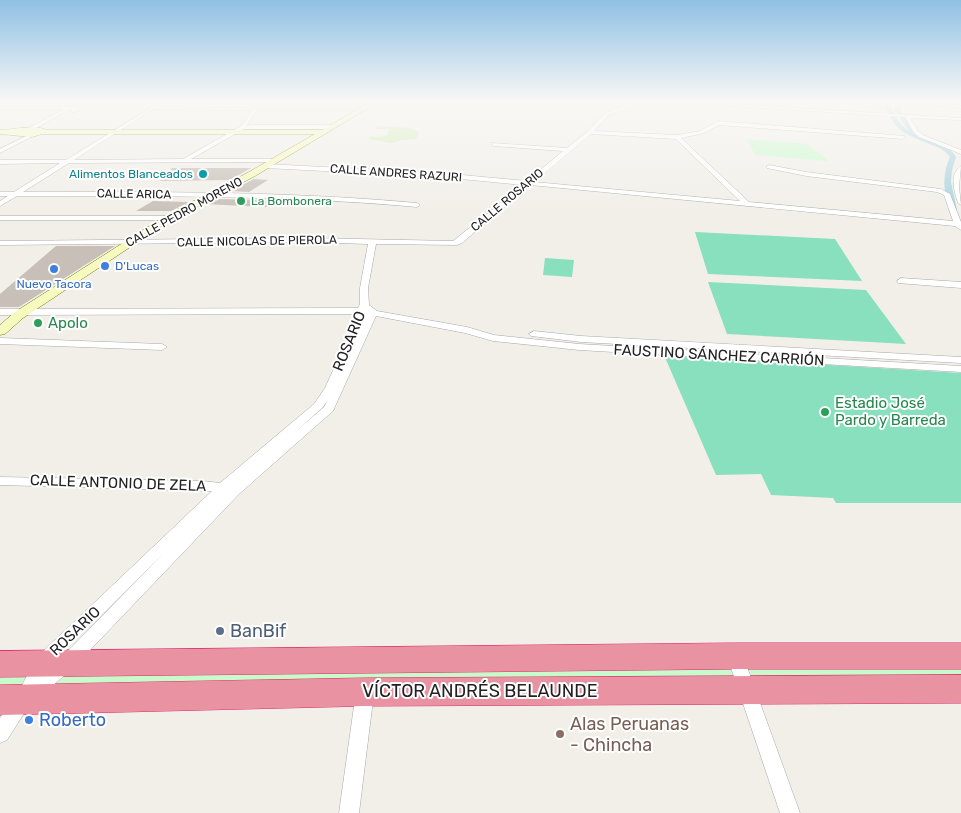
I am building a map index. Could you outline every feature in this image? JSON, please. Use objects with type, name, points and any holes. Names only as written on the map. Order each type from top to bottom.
[{"type":"highway","points":[[0,664],[735,656],[961,656]]},
{"type":"highway","name":"VÍCTOR ANDRÉS BELAUNDE","points":[[12,699],[365,692],[961,689]]},
{"type":"main road","name":"CALLE PEDRO MORENO","points":[[0,331],[22,313],[127,243],[168,218],[266,166],[308,140]]},
{"type":"street","points":[[0,151],[18,140]]},
{"type":"street","points":[[0,204],[100,140]]},
{"type":"street","points":[[183,161],[220,140]]},
{"type":"street","name":"CALLE ROSARIO","points":[[454,243],[459,241],[580,140]]},
{"type":"street","points":[[680,140],[746,203]]},
{"type":"street","points":[[931,140],[961,152]]},
{"type":"street","points":[[493,144],[567,150]]},
{"type":"street","points":[[0,162],[275,160]]},
{"type":"street","name":"CALLE ANDRES RAZURI","points":[[266,166],[370,170],[527,183],[960,225]]},
{"type":"street","points":[[769,167],[806,174],[932,189],[943,192],[946,194],[960,225]]},
{"type":"street","points":[[961,168],[958,172],[956,187],[961,203]]},
{"type":"street","name":"CALLE ARICA","points":[[0,194],[212,194],[353,199],[418,204]]},
{"type":"street","points":[[0,218],[168,218]]},
{"type":"street","points":[[369,313],[363,290],[373,254],[372,240]]},
{"type":"street","points":[[373,254],[386,240]]},
{"type":"street","name":"CALLE NICOLAS DE PIEROLA","points":[[0,243],[386,240],[454,243]]},
{"type":"street","points":[[901,281],[961,285]]},
{"type":"street","name":"FAUSTINO SÁNCHEZ CARRIÓN","points":[[0,313],[369,313],[479,333],[492,338],[579,347],[741,352],[920,362],[961,360]]},
{"type":"street","name":"ROSARIO","points":[[0,734],[12,699],[54,664],[229,489],[329,409],[369,313]]},
{"type":"street","points":[[0,341],[162,347]]},
{"type":"street","name":"FAUSTINO SÁNCHEZ CARRIÓN","points":[[920,362],[961,369]]},
{"type":"street","name":"CALLE ANTONIO DE ZELA","points":[[0,480],[202,485],[229,489]]},
{"type":"street","name":"ROSARIO","points":[[12,699],[54,664],[229,489]]},
{"type":"street","points":[[735,656],[790,813]]},
{"type":"street","points":[[349,813],[365,692]]},
{"type":"green space","points":[[375,140],[402,140],[393,143]]},
{"type":"green space","points":[[747,140],[808,144],[828,161],[755,155]]},
{"type":"green space","points":[[695,232],[835,239],[862,281],[708,274]]},
{"type":"green space","points":[[545,258],[574,260],[572,277],[543,275]]},
{"type":"green space","points":[[708,282],[866,290],[906,344],[727,334]]},
{"type":"green space","name":"Estadio José Pardo y Barreda","points":[[664,355],[961,373],[961,503],[836,503],[833,498],[771,495],[761,474],[716,475]]},
{"type":"green space","points":[[961,658],[961,687],[0,698],[0,673]]},
{"type":"building","name":"Alimentos Blanceados","points":[[172,168],[251,168],[230,180],[160,181]]},
{"type":"building","points":[[254,179],[268,180],[249,192],[230,191]]},
{"type":"building","name":"La Bombonera","points":[[215,199],[274,200],[267,207],[205,204]]},
{"type":"building","points":[[153,201],[189,202],[171,211],[136,211]]},
{"type":"building","name":"Nuevo Tacora","points":[[56,246],[115,246],[19,307],[0,307],[0,294]]},
{"type":"waterway","points":[[925,140],[951,153],[953,157],[948,170],[947,182],[954,208]]},
{"type":"place","name":"Alimentos Blanceados","points":[[203,174]]},
{"type":"place","name":"La Bombonera","points":[[241,201]]},
{"type":"place","name":"D'Lucas","points":[[105,266]]},
{"type":"place","name":"Nuevo Tacora","points":[[54,269]]},
{"type":"place","name":"Apolo","points":[[38,323]]},
{"type":"place","name":"Estadio José Pardo y Barreda","points":[[825,412]]},
{"type":"place","name":"BanBif","points":[[220,631]]},
{"type":"place","name":"Roberto","points":[[29,720]]},
{"type":"place","name":"Alas Peruanas - Chincha","points":[[560,734]]}]
